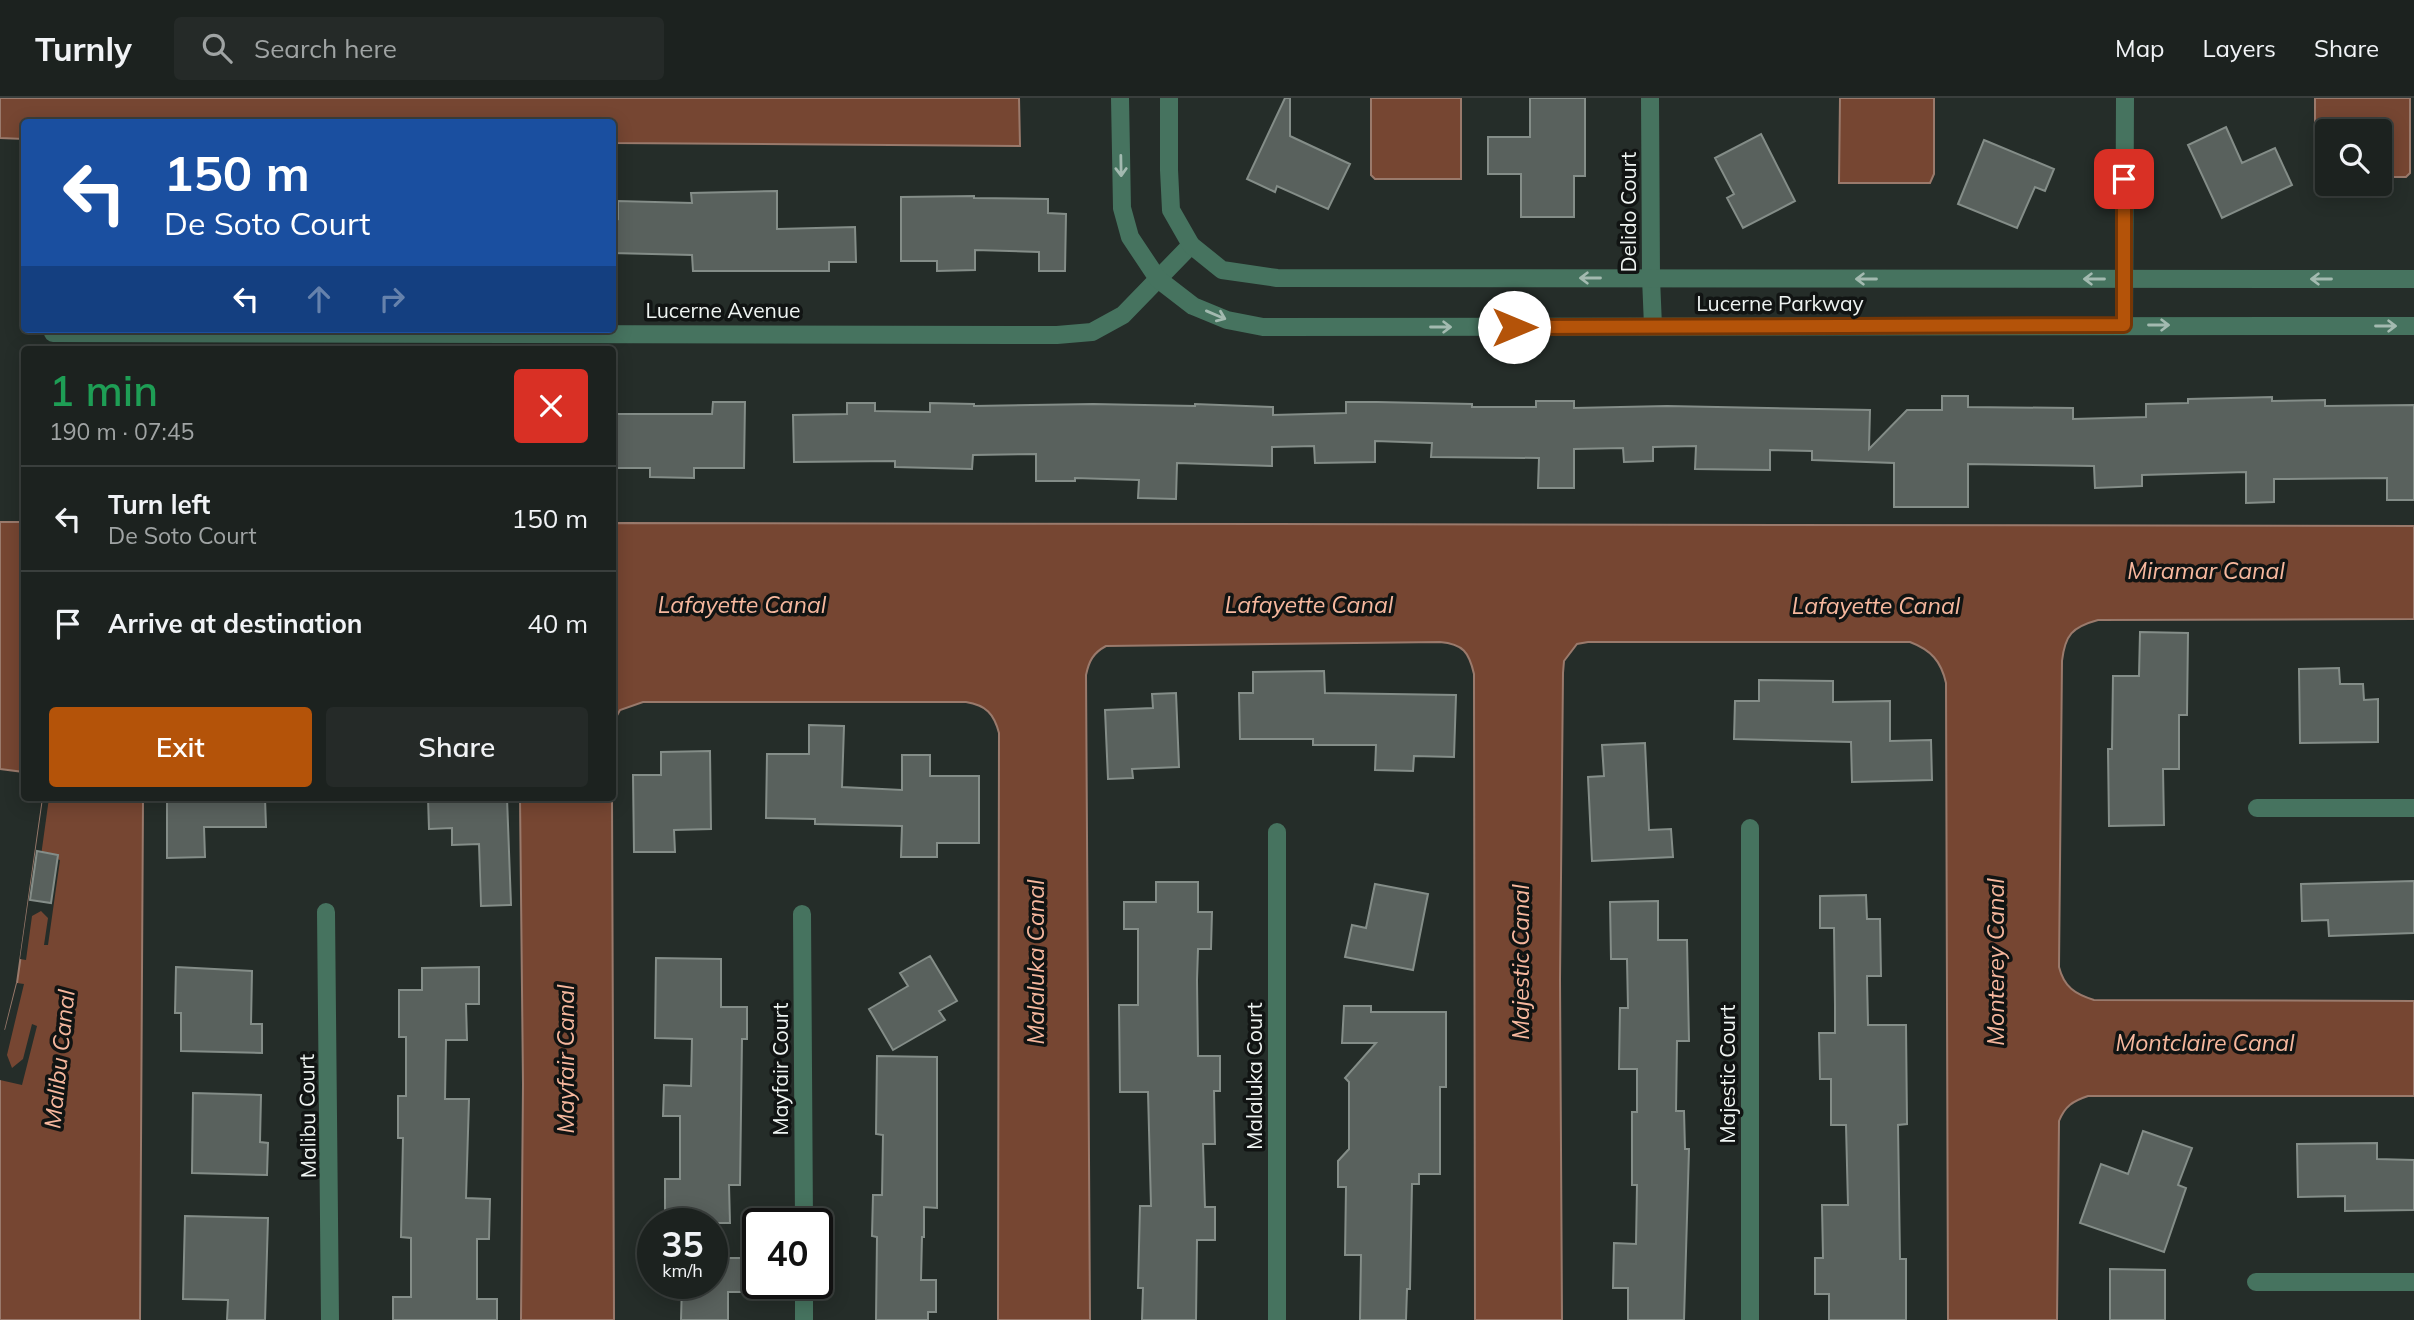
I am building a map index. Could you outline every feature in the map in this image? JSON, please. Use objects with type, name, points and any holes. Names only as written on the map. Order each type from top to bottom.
[{"type":"street","name":"Lucerne Parkway","points":[[1120,98],[1122,208],[1130,237],[1158,279],[1193,306],[1227,320],[1263,327],[2414,326]]},
{"type":"street","points":[[1169,98],[1171,210],[1191,245]]},
{"type":"street","name":"Delido Court","points":[[1650,98],[1653,326]]},
{"type":"street","points":[[2124,98],[2124,325]]},
{"type":"street","name":"Lucerne Parkway","points":[[1191,245],[1222,270],[1277,278],[2414,279]]},
{"type":"street","name":"Lucerne Avenue","points":[[53,333],[1057,335],[1092,332],[1123,315],[1191,245]]},
{"type":"street","points":[[2257,808],[2414,808]]},
{"type":"street","name":"Majestic Court","points":[[1750,828],[1750,1320]]},
{"type":"street","name":"Malaluka Court","points":[[1277,1320],[1278,832]]},
{"type":"street","name":"Malibu Court","points":[[326,912],[331,1191],[330,1320]]},
{"type":"street","name":"Mayfair Court","points":[[802,914],[804,1208]]},
{"type":"street","points":[[2256,1282],[2414,1282]]},
{"type":"street","points":[[804,1299],[804,1320]]},
{"type":"water","points":[[0,98],[1019,98],[1020,146],[616,143],[616,119],[21,119],[21,139],[0,138]]},
{"type":"water","points":[[1371,98],[1461,98],[1461,179],[1375,179],[1371,175]]},
{"type":"water","points":[[1840,98],[1934,98],[1934,174],[1930,183],[1839,183]]},
{"type":"water","points":[[2315,98],[2410,98],[2410,173],[2406,177],[2392,177],[2392,119],[2315,119]]},
{"type":"water","points":[[0,522],[21,522],[21,772],[0,769]]},
{"type":"water","points":[[616,523],[2414,526],[2414,619],[2098,620],[2071,633],[2062,661],[2059,967],[2071,989],[2094,1000],[2414,1001],[2414,1096],[2088,1096],[2078,1100],[2067,1108],[2059,1121],[2057,1320],[1948,1320],[1946,683],[1938,662],[1924,649],[1910,642],[1577,644],[1564,661],[1563,673],[1560,979],[1562,1320],[1475,1320],[1474,674],[1470,660],[1460,647],[1440,642],[1106,646],[1092,658],[1086,675],[1090,1320],[998,1320],[999,733],[995,721],[984,708],[966,702],[643,702],[620,710],[616,717]]},
{"type":"water","name":"Malibu Canal","points":[[43,801],[143,801],[140,1320],[0,1320],[0,1051],[17,983]]},
{"type":"water","name":"Mayfair Canal","points":[[520,801],[612,801],[614,1320],[521,1320],[523,1084]]},
{"type":"pier","points":[[43,801],[49,801],[36,892],[57,859],[60,860],[48,945],[44,945],[48,918],[41,911],[32,916],[26,960],[20,959]]},
{"type":"pier","points":[[17,983],[24,984],[7,1055],[12,1068],[23,1059],[32,1024],[37,1026],[22,1085],[0,1080],[0,1036],[2,1029],[5,1030]]},
{"type":"building","points":[[1285,98],[1290,98],[1290,136],[1350,164],[1328,209],[1277,186],[1275,192],[1247,179]]},
{"type":"building","points":[[1530,98],[1585,98],[1585,176],[1574,176],[1574,217],[1521,217],[1521,174],[1488,174],[1488,137],[1530,137]]},
{"type":"building","points":[[2226,127],[2242,163],[2275,148],[2292,185],[2222,218],[2188,145]]},
{"type":"building","points":[[1761,134],[1795,201],[1743,228],[1727,198],[1734,194],[1715,158]]},
{"type":"building","points":[[1984,140],[2054,169],[2045,191],[2035,187],[2017,228],[1958,204]]},
{"type":"building","points":[[777,191],[777,229],[855,227],[856,262],[829,262],[829,271],[693,271],[692,255],[616,253],[618,201],[692,203],[691,193]]},
{"type":"building","points":[[901,197],[1048,199],[1048,213],[1066,214],[1065,271],[1039,271],[1039,252],[975,250],[975,270],[937,271],[937,261],[901,261]]},
{"type":"building","points":[[1942,396],[1968,396],[1968,407],[2073,408],[2073,419],[2146,417],[2146,404],[2188,403],[2188,399],[2272,397],[2272,401],[2325,400],[2325,406],[2414,405],[2414,500],[2387,500],[2387,478],[2274,479],[2274,502],[2246,503],[2246,472],[2142,475],[2142,486],[2095,488],[2094,466],[1968,464],[1968,507],[1894,507],[1894,463],[1812,460],[1812,451],[1770,450],[1770,470],[1695,469],[1696,446],[1653,447],[1653,461],[1624,462],[1623,448],[1574,449],[1574,488],[1538,488],[1539,458],[1431,457],[1432,443],[1375,441],[1375,462],[1315,463],[1314,446],[1272,447],[1272,466],[1177,463],[1176,499],[1138,498],[1139,480],[1075,478],[1075,481],[1036,481],[1036,454],[973,455],[972,469],[895,467],[895,461],[794,462],[793,415],[847,414],[847,403],[875,403],[875,411],[930,412],[930,403],[974,406],[1195,404],[1273,407],[1273,415],[1346,413],[1346,402],[1536,407],[1536,401],[1574,401],[1574,408],[1667,406],[1870,410],[1869,449],[1907,410],[1942,410]]},
{"type":"building","points":[[713,402],[745,402],[744,468],[694,468],[694,478],[650,477],[650,468],[616,468],[616,414],[712,414]]},
{"type":"building","points":[[2140,632],[2188,633],[2187,715],[2179,715],[2179,769],[2163,769],[2164,825],[2109,826],[2108,749],[2112,749],[2113,676],[2139,676]]},
{"type":"building","points":[[2339,668],[2340,684],[2363,684],[2364,700],[2378,699],[2378,742],[2300,743],[2299,669]]},
{"type":"building","points":[[1324,671],[1325,693],[1456,695],[1454,757],[1414,756],[1413,771],[1375,770],[1376,745],[1313,745],[1313,739],[1240,739],[1239,693],[1253,693],[1253,672]]},
{"type":"building","points":[[1759,680],[1833,681],[1833,702],[1890,701],[1890,741],[1931,740],[1932,780],[1852,782],[1851,742],[1734,739],[1735,701],[1759,701]]},
{"type":"building","points":[[1176,693],[1179,767],[1132,769],[1133,778],[1108,779],[1105,710],[1153,708],[1152,694]]},
{"type":"building","points":[[809,725],[844,726],[842,787],[902,790],[902,755],[930,755],[930,776],[979,776],[979,843],[937,843],[937,857],[901,857],[902,826],[815,824],[815,819],[766,818],[767,754],[809,754]]},
{"type":"building","points":[[1645,743],[1649,830],[1671,829],[1673,857],[1592,861],[1588,777],[1604,776],[1602,745]]},
{"type":"building","points":[[710,751],[711,829],[674,830],[675,852],[634,852],[633,775],[661,775],[661,752]]},
{"type":"building","points":[[167,801],[265,801],[266,827],[204,827],[205,857],[167,858]]},
{"type":"building","points":[[428,801],[507,801],[511,905],[481,906],[479,844],[452,845],[452,828],[429,829]]},
{"type":"building","points":[[37,851],[58,855],[51,903],[30,900]]},
{"type":"building","points":[[2414,881],[2414,933],[2329,936],[2328,920],[2302,921],[2301,884]]},
{"type":"building","points":[[1156,882],[1198,882],[1198,912],[1212,912],[1211,949],[1198,949],[1197,980],[1198,1056],[1220,1056],[1220,1091],[1214,1091],[1215,1144],[1203,1144],[1205,1207],[1215,1207],[1215,1240],[1197,1240],[1196,1320],[1142,1320],[1143,1288],[1138,1288],[1140,1206],[1151,1206],[1148,1092],[1120,1092],[1119,1005],[1138,1005],[1138,929],[1124,929],[1124,902],[1156,902]]},
{"type":"building","points":[[1375,884],[1428,894],[1413,970],[1345,957],[1352,925],[1366,928]]},
{"type":"building","points":[[1866,895],[1867,919],[1880,919],[1881,976],[1867,976],[1868,1025],[1906,1025],[1907,1124],[1898,1125],[1900,1259],[1906,1259],[1906,1320],[1829,1320],[1829,1294],[1815,1294],[1815,1258],[1823,1258],[1822,1205],[1848,1205],[1846,1125],[1831,1125],[1831,1079],[1820,1079],[1819,1033],[1835,1033],[1835,1006],[1834,928],[1820,928],[1820,896]]},
{"type":"building","points":[[1658,901],[1658,940],[1687,940],[1689,1041],[1677,1041],[1676,1111],[1684,1111],[1685,1149],[1689,1149],[1684,1320],[1628,1320],[1628,1288],[1613,1288],[1614,1243],[1636,1244],[1637,1185],[1632,1185],[1632,1112],[1637,1112],[1637,1069],[1619,1069],[1620,1008],[1628,1008],[1627,959],[1611,959],[1610,902]]},
{"type":"building","points":[[930,956],[957,1001],[939,1011],[945,1020],[893,1050],[869,1009],[908,986],[900,973]]},
{"type":"building","points":[[656,958],[721,959],[721,1007],[747,1007],[747,1039],[742,1039],[740,1185],[729,1185],[730,1223],[728,1208],[665,1208],[665,1179],[680,1179],[680,1116],[663,1116],[664,1085],[691,1086],[692,1039],[655,1038]]},
{"type":"building","points":[[176,967],[252,971],[251,1024],[262,1024],[262,1053],[181,1051],[181,1013],[175,1013]]},
{"type":"building","points":[[479,967],[479,1004],[466,1004],[467,1040],[446,1040],[445,1099],[469,1099],[466,1198],[490,1199],[489,1239],[477,1239],[477,1299],[497,1299],[497,1320],[393,1320],[393,1297],[411,1297],[411,1238],[401,1237],[403,1138],[398,1138],[398,1096],[406,1096],[406,1037],[399,1037],[399,990],[422,990],[422,968]]},
{"type":"building","points":[[1344,1006],[1371,1006],[1371,1012],[1446,1012],[1446,1087],[1440,1087],[1440,1174],[1419,1174],[1419,1184],[1412,1184],[1410,1289],[1407,1289],[1406,1320],[1360,1320],[1361,1255],[1345,1255],[1346,1187],[1338,1187],[1338,1161],[1349,1149],[1349,1082],[1345,1078],[1376,1043],[1342,1043]]},
{"type":"building","points":[[877,1056],[937,1057],[937,1208],[924,1207],[922,1237],[921,1280],[936,1280],[936,1312],[928,1312],[928,1320],[876,1320],[877,1237],[872,1236],[873,1195],[882,1195],[883,1135],[876,1134]]},
{"type":"building","points":[[193,1093],[261,1095],[260,1142],[268,1143],[267,1175],[192,1173]]},
{"type":"building","points":[[2143,1131],[2192,1148],[2178,1185],[2186,1188],[2164,1252],[2080,1223],[2101,1164],[2128,1174]]},
{"type":"building","points":[[2377,1143],[2377,1159],[2414,1160],[2414,1210],[2345,1211],[2345,1196],[2298,1197],[2297,1144]]},
{"type":"building","points":[[185,1216],[268,1218],[265,1320],[227,1320],[228,1300],[183,1299]]},
{"type":"building","points":[[728,1258],[742,1258],[742,1292],[728,1292]]},
{"type":"building","points":[[2110,1269],[2165,1270],[2165,1320],[2110,1320]]},
{"type":"building","points":[[682,1299],[728,1299],[728,1320],[681,1320]]},
{"type":"route","points":[[1514,327],[2124,325],[2124,179]]},
{"type":"water label","name":"Miramar Canal","points":[[2206,570]]},
{"type":"water label","name":"Lafayette Canal","points":[[742,604]]},
{"type":"water label","name":"Lafayette Canal","points":[[1309,604]]},
{"type":"water label","name":"Lafayette Canal","points":[[1876,605]]},
{"type":"water label","name":"Malaluka Canal","points":[[1035,962]]},
{"type":"water label","name":"Majestic Canal","points":[[1520,962]]},
{"type":"water label","name":"Monterey Canal","points":[[1995,962]]},
{"type":"water label","name":"Montclaire Canal","points":[[2205,1042]]}]
